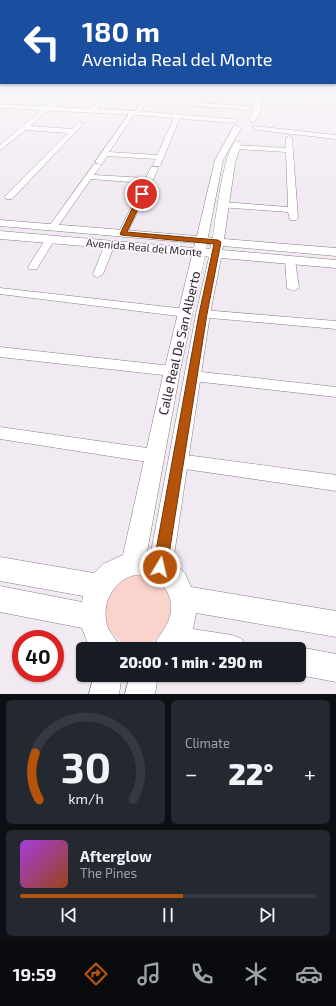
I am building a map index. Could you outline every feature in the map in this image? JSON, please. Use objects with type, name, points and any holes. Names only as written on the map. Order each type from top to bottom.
[{"type":"street","points":[[7,193],[17,190],[78,126]]},
{"type":"street","points":[[33,267],[51,234],[125,126]]},
{"type":"street","points":[[123,234],[173,126]]},
{"type":"street","name":"Calle Real De San Alberto","points":[[133,562],[172,371],[219,160],[243,126]]},
{"type":"street","name":"Calle Real De San Alberto","points":[[160,567],[203,314],[217,248],[230,163],[244,126]]},
{"type":"street","points":[[266,126],[336,138]]},
{"type":"street","points":[[279,126],[336,132]]},
{"type":"street","points":[[0,148],[25,128],[73,130]]},
{"type":"street","points":[[223,205],[293,214],[289,138]]},
{"type":"street","points":[[236,147],[289,150]]},
{"type":"street","points":[[105,154],[160,157]]},
{"type":"street","points":[[90,176],[149,181]]},
{"type":"street","name":"Avenida Real del Monte","points":[[0,223],[51,234],[110,244],[200,246]]},
{"type":"street","name":"Avenida Real del Monte","points":[[0,235],[123,234],[290,260],[336,264]]},
{"type":"street","points":[[98,274],[110,244]]},
{"type":"street","name":"Avenida Real del Monte","points":[[217,248],[336,252]]},
{"type":"street","points":[[290,260],[293,288]]},
{"type":"street","points":[[0,292],[186,312]]},
{"type":"street","points":[[203,314],[336,325]]},
{"type":"street","points":[[0,352],[172,371]]},
{"type":"street","points":[[193,376],[336,392]]},
{"type":"street","points":[[0,433],[154,456]]},
{"type":"street","points":[[178,461],[336,483]]},
{"type":"street","points":[[101,642],[95,631],[92,617],[94,601],[100,587],[109,575],[120,567],[133,562],[147,562],[160,567],[170,575],[178,585],[182,598],[183,612],[181,626],[171,642]]},
{"type":"street","points":[[0,569],[100,587]]},
{"type":"street","points":[[182,598],[336,624]]},
{"type":"street","points":[[0,599],[92,617]]},
{"type":"street","points":[[306,662],[336,668]]},
{"type":"street","points":[[104,694],[107,682]]},
{"type":"street","points":[[140,694],[143,682]]},
{"type":"shaded area","points":[[133,574],[150,576],[162,584],[168,594],[171,607],[169,620],[163,632],[154,640],[149,642],[122,642],[113,634],[109,628],[105,614],[106,606],[111,592],[115,585]]},
{"type":"route","points":[[142,194],[123,234],[218,242],[203,314],[160,567]]}]
